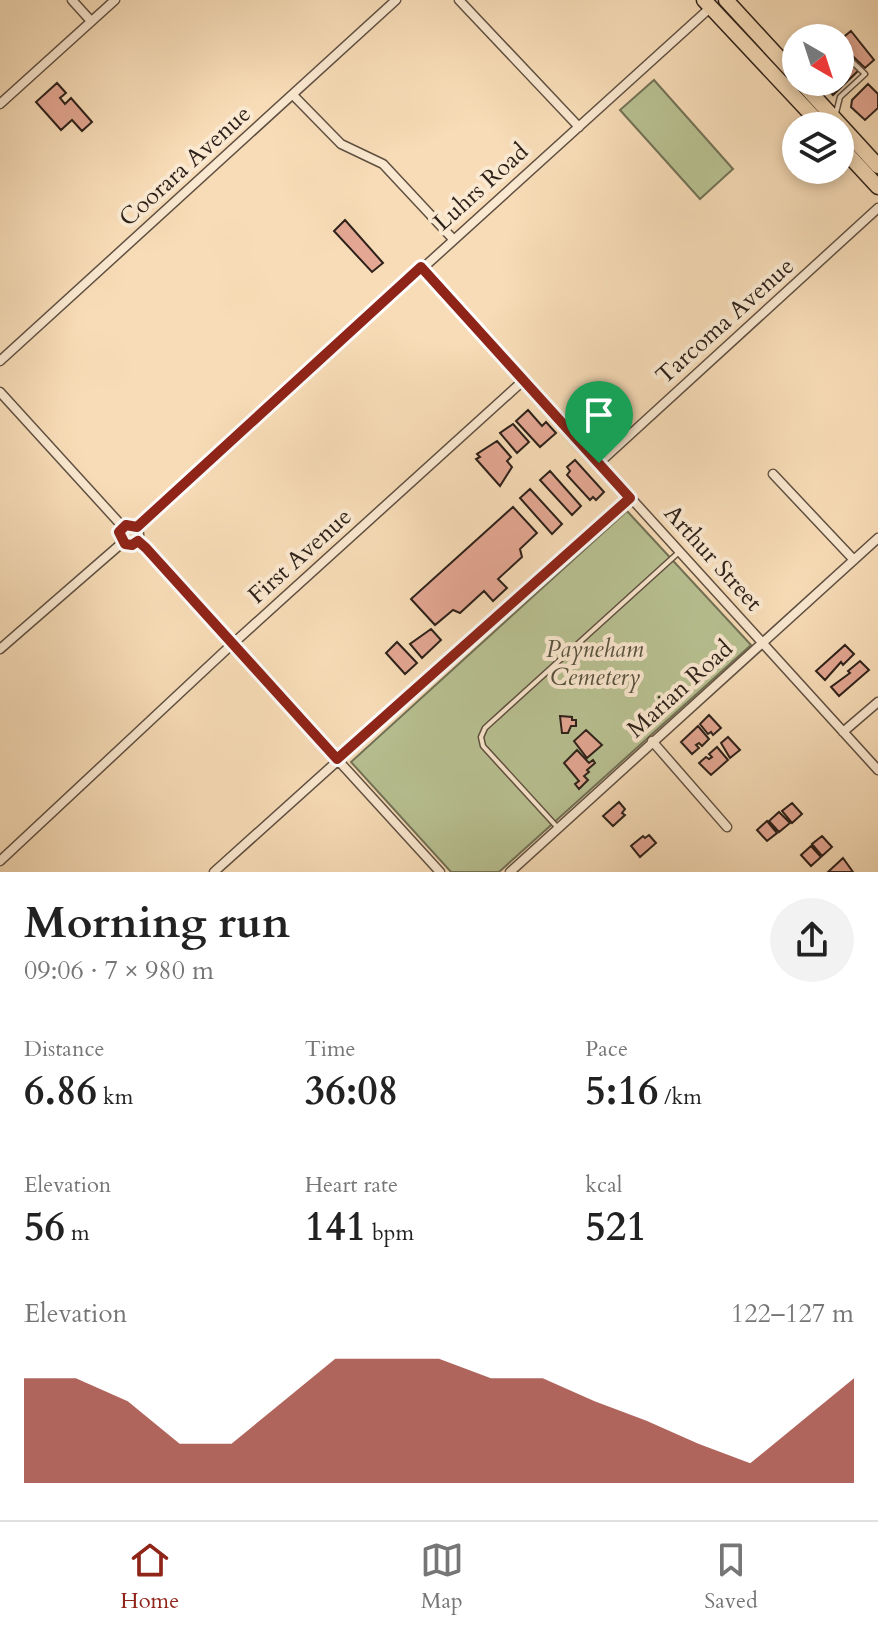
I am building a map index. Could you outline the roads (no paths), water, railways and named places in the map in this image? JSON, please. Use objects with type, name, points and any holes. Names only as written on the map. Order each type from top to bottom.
[{"type":"highway","points":[[726,0],[782,60]]},
{"type":"highway","points":[[708,2],[743,17]]},
{"type":"highway","points":[[708,2],[795,97],[815,112]]},
{"type":"highway","points":[[854,145],[878,166]]},
{"type":"highway","points":[[854,161],[878,187]]},
{"type":"street","points":[[72,0],[91,21]]},
{"type":"street","points":[[0,104],[115,0]]},
{"type":"street","name":"Coorara Avenue","points":[[0,361],[396,0]]},
{"type":"street","points":[[459,0],[579,127]]},
{"type":"street","name":"Luhrs Road","points":[[137,527],[579,127],[708,2]]},
{"type":"street","points":[[293,95],[341,144],[383,164],[453,239]]},
{"type":"street","name":"Tarcoma Avenue","points":[[599,463],[878,208]]},
{"type":"street","name":"Arthur Street","points":[[421,267],[878,770]]},
{"type":"street","name":"First Avenue","points":[[0,861],[233,643],[524,380]]},
{"type":"street","points":[[0,392],[123,527]]},
{"type":"street","points":[[773,474],[854,560]]},
{"type":"street","points":[[214,872],[630,498]]},
{"type":"street","points":[[122,543],[119,535],[123,527],[130,524],[137,527],[138,541],[440,872]]},
{"type":"street","name":"Marian Road","points":[[510,872],[878,538]]},
{"type":"street","points":[[122,543],[132,545],[138,541]]},
{"type":"street","points":[[0,649],[122,543]]},
{"type":"street","points":[[843,732],[878,702]]},
{"type":"street","points":[[652,741],[727,827]]},
{"type":"lane","points":[[854,63],[865,74],[854,84]]},
{"type":"lane","points":[[558,828],[483,746],[481,737],[485,728],[680,552]]},
{"type":"park label","name":"Payneham Cemetery","points":[[595,663]]}]
